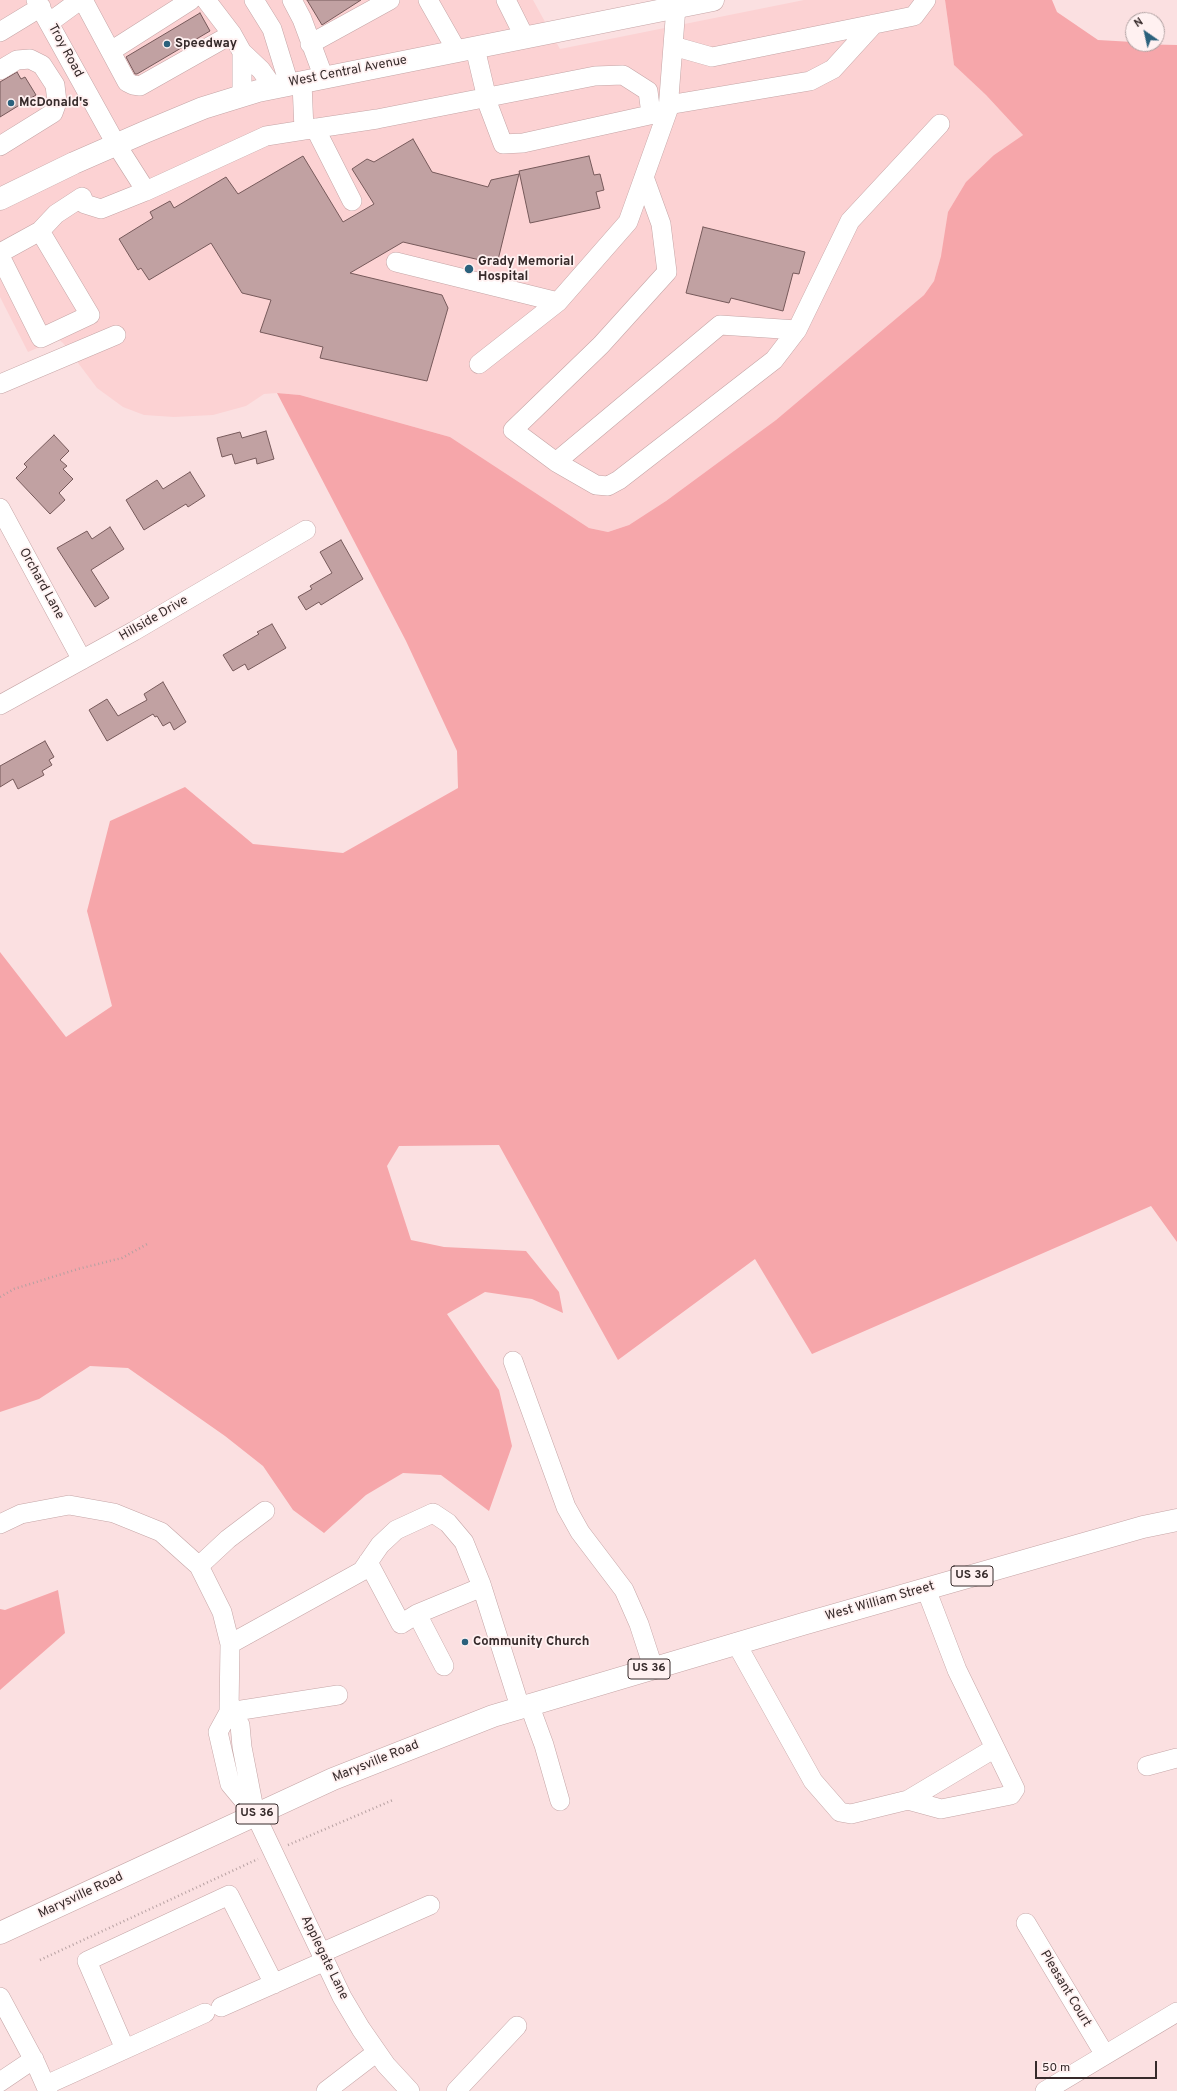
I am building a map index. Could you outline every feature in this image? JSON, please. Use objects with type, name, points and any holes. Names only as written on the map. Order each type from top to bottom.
[{"type":"main road","name":"West Central Avenue","points":[[0,199],[116,144],[203,108],[242,96],[288,85],[713,0]]},
{"type":"main road","name":"West William Street","points":[[768,1634],[1143,1527],[1177,1520]]},
{"type":"main road","name":"Marysville Road","points":[[0,1933],[256,1814],[368,1764],[490,1717],[653,1667],[768,1634]]},
{"type":"street","points":[[0,32],[42,10],[82,0],[128,82],[140,86],[232,34]]},
{"type":"street","points":[[111,51],[191,0]]},
{"type":"street","points":[[206,0],[232,34],[242,52],[261,70],[288,85]]},
{"type":"street","points":[[254,0],[272,29],[288,85],[309,129],[352,201]]},
{"type":"street","points":[[292,0],[302,18],[310,44],[324,78]]},
{"type":"street","points":[[310,44],[390,0]]},
{"type":"street","points":[[428,0],[466,49],[487,98],[503,144],[523,143],[662,110],[810,81],[833,69],[874,24]]},
{"type":"street","points":[[506,0],[525,38]]},
{"type":"street","points":[[673,46],[712,57],[914,16],[926,0]]},
{"type":"street","points":[[479,364],[558,302],[628,222],[644,177],[662,110],[673,46],[676,7]]},
{"type":"street","name":"Troy Road","points":[[42,10],[116,144],[146,191]]},
{"type":"street","points":[[242,52],[242,96]]},
{"type":"street","points":[[0,70],[17,60],[30,59],[42,65],[55,85],[57,102],[53,113],[0,146]]},
{"type":"street","points":[[40,231],[90,315],[41,338],[0,254],[40,231],[56,214],[82,197],[86,204],[101,209],[146,191],[266,136],[377,119],[595,76],[623,75],[648,92],[662,110]]},
{"type":"street","points":[[644,177],[661,224],[667,272],[601,344],[513,430],[556,462],[596,485],[608,486],[619,480],[774,360],[797,330],[850,220],[940,124]]},
{"type":"street","points":[[396,262],[558,302]]},
{"type":"street","points":[[556,462],[720,325],[797,330]]},
{"type":"street","points":[[0,384],[116,335]]},
{"type":"street","name":"Orchard Lane","points":[[0,508],[82,660]]},
{"type":"street","name":"Hillside Drive","points":[[0,705],[82,660],[306,530]]},
{"type":"street","points":[[513,1361],[566,1507],[580,1532],[624,1590],[639,1624],[653,1667]]},
{"type":"street","points":[[0,1524],[21,1514],[69,1505],[114,1513],[161,1532],[198,1566],[222,1612],[230,1644],[228,1712],[338,1695]]},
{"type":"street","points":[[198,1566],[228,1538],[265,1510]]},
{"type":"street","points":[[230,1644],[365,1566],[380,1545],[396,1530],[433,1513],[448,1523],[464,1542],[525,1706],[544,1745],[560,1801]]},
{"type":"street","points":[[365,1566],[401,1624],[417,1614],[482,1587]]},
{"type":"street","points":[[908,1800],[941,1809],[1011,1796],[1015,1789],[957,1670],[926,1589]]},
{"type":"street","points":[[417,1614],[444,1666]]},
{"type":"street","points":[[736,1643],[813,1781],[840,1812],[851,1814],[908,1800],[995,1748]]},
{"type":"street","name":"Applegate Lane","points":[[228,1712],[218,1732],[230,1784],[256,1814],[342,1997],[377,2052],[410,2091]]},
{"type":"street","points":[[1147,1766],[1177,1758]]},
{"type":"street","points":[[125,2049],[87,1961],[229,1895],[274,1984]]},
{"type":"street","points":[[0,1997],[34,2059],[47,2088],[125,2049],[274,1984],[323,1957],[430,1905]]},
{"type":"street","name":"Pleasant Court","points":[[1026,1923],[1105,2055]]},
{"type":"street","points":[[1045,2091],[1177,2012]]},
{"type":"street","points":[[456,2091],[517,2026]]},
{"type":"street","points":[[326,2091],[377,2052]]},
{"type":"street","points":[[0,2082],[34,2059]]},
{"type":"path","points":[[0,1297],[14,1289],[78,1269],[122,1258],[149,1243]]},
{"type":"path","points":[[40,1960],[273,1852],[393,1800]]},
{"type":"shaded area","name":"Grady Memorial Hospital","points":[[0,0],[533,0],[560,49],[804,0],[945,0],[954,65],[986,95],[1023,135],[994,155],[941,256],[934,281],[924,295],[776,420],[666,501],[629,525],[608,532],[589,528],[450,437],[300,395],[277,393],[264,394],[246,406],[213,415],[174,417],[144,415],[123,407],[97,388],[63,343],[58,339],[28,352],[0,297]]},
{"type":"shaded area","points":[[945,0],[1052,0],[1057,12],[1098,40],[1125,42],[1125,52],[1165,52],[1165,45],[1177,45],[1177,1242],[1151,1206],[812,1354],[755,1259],[618,1360],[499,1145],[399,1146],[387,1166],[411,1240],[444,1247],[526,1251],[559,1292],[563,1313],[532,1299],[485,1292],[447,1314],[499,1390],[512,1446],[489,1511],[441,1475],[403,1473],[366,1495],[324,1533],[293,1510],[263,1466],[225,1436],[128,1368],[90,1366],[39,1399],[0,1412],[0,952],[66,1037],[112,1006],[87,911],[110,821],[185,787],[253,844],[343,853],[458,788],[457,751],[406,641],[277,393],[300,395],[450,437],[589,528],[608,532],[629,525],[666,501],[776,420],[924,295],[934,281],[941,256],[948,212],[966,182],[994,155],[1023,135],[986,95],[954,65]]},
{"type":"shaded area","points":[[58,1590],[65,1633],[0,1690],[0,1609],[5,1610]]},
{"type":"building","points":[[307,0],[361,0],[322,25]]},
{"type":"building","points":[[200,13],[210,31],[135,74],[126,57]]},
{"type":"building","name":"McDonald's","points":[[17,72],[21,79],[25,77],[36,95],[0,117],[0,82]]},
{"type":"building","points":[[413,139],[432,172],[488,187],[491,180],[519,174],[497,264],[403,242],[350,273],[442,295],[448,308],[427,381],[320,358],[323,347],[260,332],[271,300],[242,293],[211,243],[149,280],[141,268],[138,270],[119,239],[153,218],[150,212],[170,201],[174,208],[226,177],[238,194],[303,156],[343,222],[374,204],[352,169],[367,159],[374,162]]},
{"type":"building","points":[[589,156],[594,175],[600,174],[604,190],[596,192],[600,208],[530,223],[519,171]]},
{"type":"building","points":[[703,227],[805,252],[799,274],[793,273],[783,311],[731,298],[729,303],[686,293]]},
{"type":"building","points":[[266,431],[274,459],[257,464],[256,458],[235,464],[232,454],[222,457],[217,438],[240,432],[242,438]]},
{"type":"building","points":[[54,435],[69,451],[60,460],[67,466],[63,469],[73,479],[59,493],[65,500],[50,514],[16,478],[27,467],[24,464]]},
{"type":"building","points":[[190,472],[205,496],[188,507],[186,504],[144,530],[126,500],[157,480],[163,489]]},
{"type":"building","points":[[110,527],[124,549],[91,570],[109,598],[95,607],[57,548],[87,531],[92,539]]},
{"type":"building","points":[[341,540],[363,579],[321,605],[319,602],[306,610],[298,597],[312,589],[310,586],[332,573],[320,552]]},
{"type":"building","points":[[272,624],[286,648],[248,670],[245,664],[233,671],[223,655],[259,634],[257,632]]},
{"type":"building","points":[[163,682],[186,722],[174,730],[170,722],[163,726],[157,716],[155,717],[153,714],[107,741],[89,710],[107,699],[118,716],[147,700],[144,694]]},
{"type":"building","points":[[45,741],[54,757],[49,760],[52,765],[42,771],[44,775],[18,789],[13,779],[0,787],[0,766]]},
{"type":"place","name":"Speedway","points":[[167,44]]},
{"type":"place","name":"McDonald's","points":[[11,103]]},
{"type":"place","name":"Grady Memorial Hospital","points":[[469,269]]},
{"type":"place","name":"Community Church","points":[[465,1642]]}]
